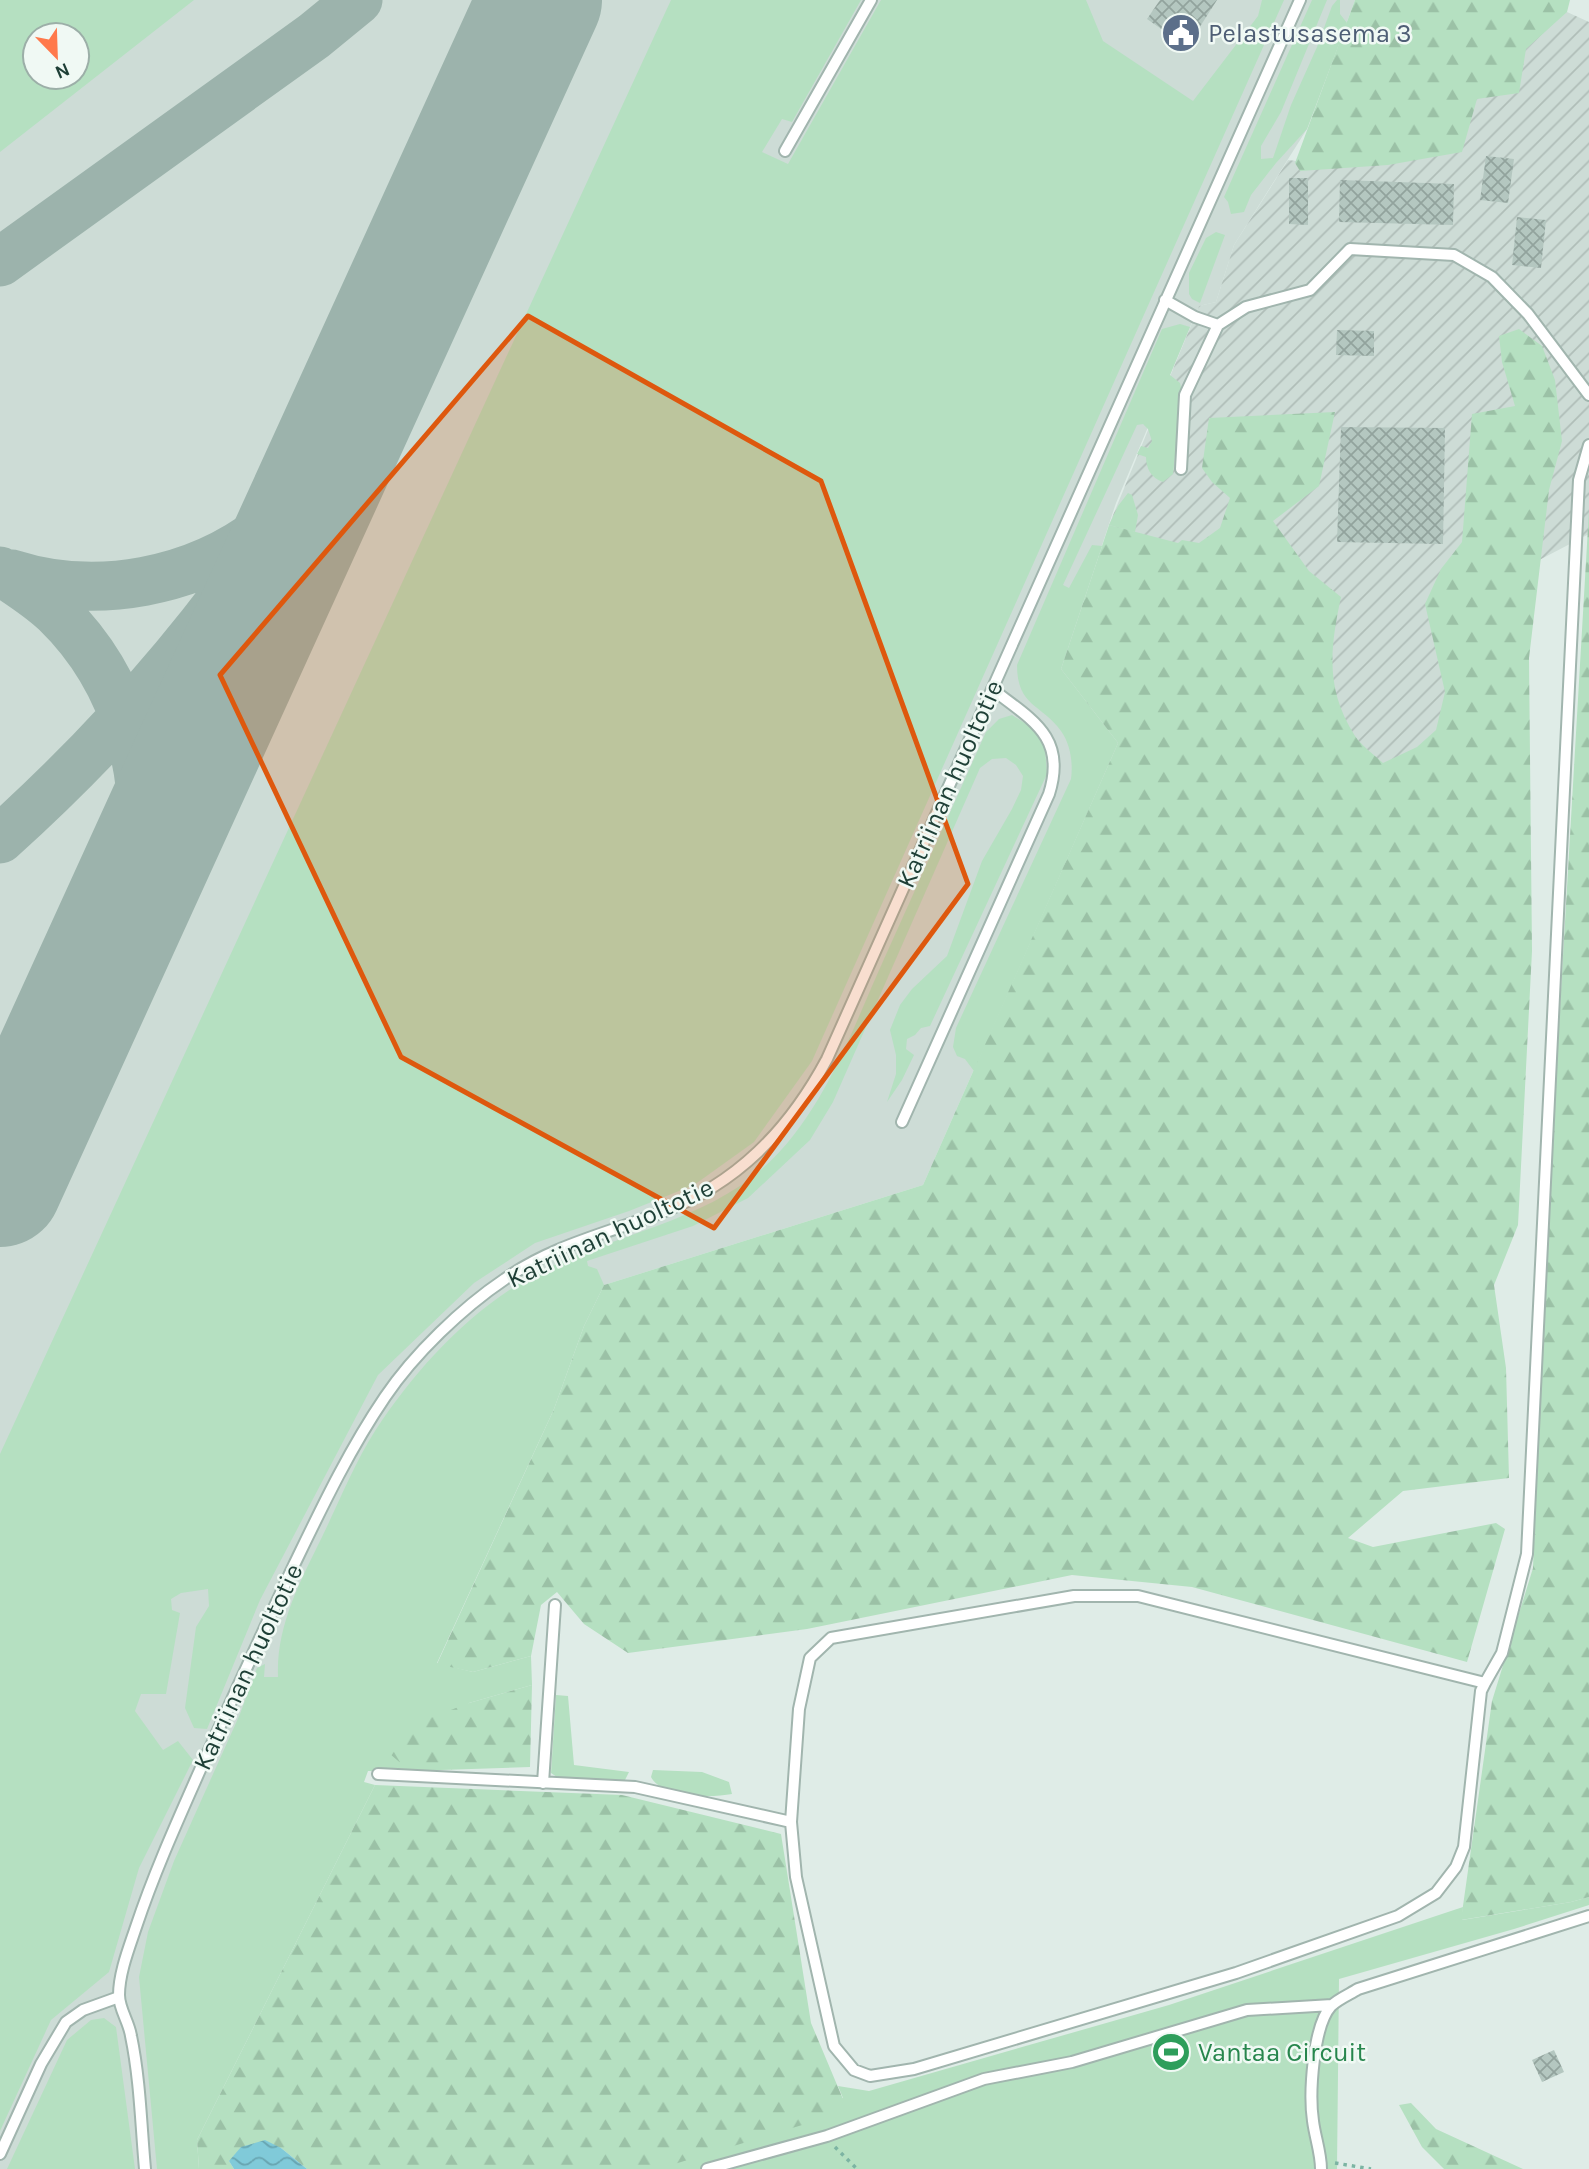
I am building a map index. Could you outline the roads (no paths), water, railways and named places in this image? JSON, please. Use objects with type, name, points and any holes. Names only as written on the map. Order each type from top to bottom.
[{"type":"lane","points":[[786,150],[871,0]]},
{"type":"lane","name":"Katriinan huoltotie","points":[[145,2169],[131,2034],[119,1997],[127,1955],[144,1905],[188,1798],[266,1624],[331,1489],[386,1395],[406,1369],[450,1324],[507,1277],[570,1245],[691,1200],[721,1183],[749,1162],[784,1127],[811,1090],[1300,0]]},
{"type":"lane","points":[[1181,469],[1185,395],[1218,325],[1246,307],[1310,290],[1350,249],[1454,256],[1492,277],[1528,314],[1589,395]]},
{"type":"lane","points":[[1166,300],[1195,317],[1218,325]]},
{"type":"lane","points":[[1485,1683],[1138,1596],[1074,1596],[831,1638],[810,1658],[799,1709],[792,1822],[796,1877],[834,2046],[854,2070],[870,2076],[914,2069],[1237,1973],[1398,1916],[1436,1893],[1456,1867],[1464,1847],[1481,1691],[1502,1653],[1527,1554],[1579,480],[1589,445]]},
{"type":"lane","points":[[902,1122],[1055,777],[1055,758],[1046,734],[992,689]]},
{"type":"lane","points":[[543,1783],[555,1605]]},
{"type":"lane","points":[[378,1774],[635,1787],[792,1822]]},
{"type":"lane","points":[[1321,2165],[1312,2119],[1313,2075],[1321,2022],[1332,2005],[1358,1989],[1589,1916]]},
{"type":"lane","points":[[0,2154],[41,2064],[66,2022],[83,2010],[119,1997]]},
{"type":"lane","points":[[707,2169],[827,2136],[984,2079],[1072,2062],[1247,2010],[1332,2005]]},
{"type":"water","points":[[265,2140],[281,2148],[307,2169],[234,2169],[229,2161],[241,2147]]},
{"type":"place","name":"Pelastusasema 3","points":[[1181,33]]},
{"type":"place","name":"Vantaa Circuit","points":[[1171,2052]]}]
